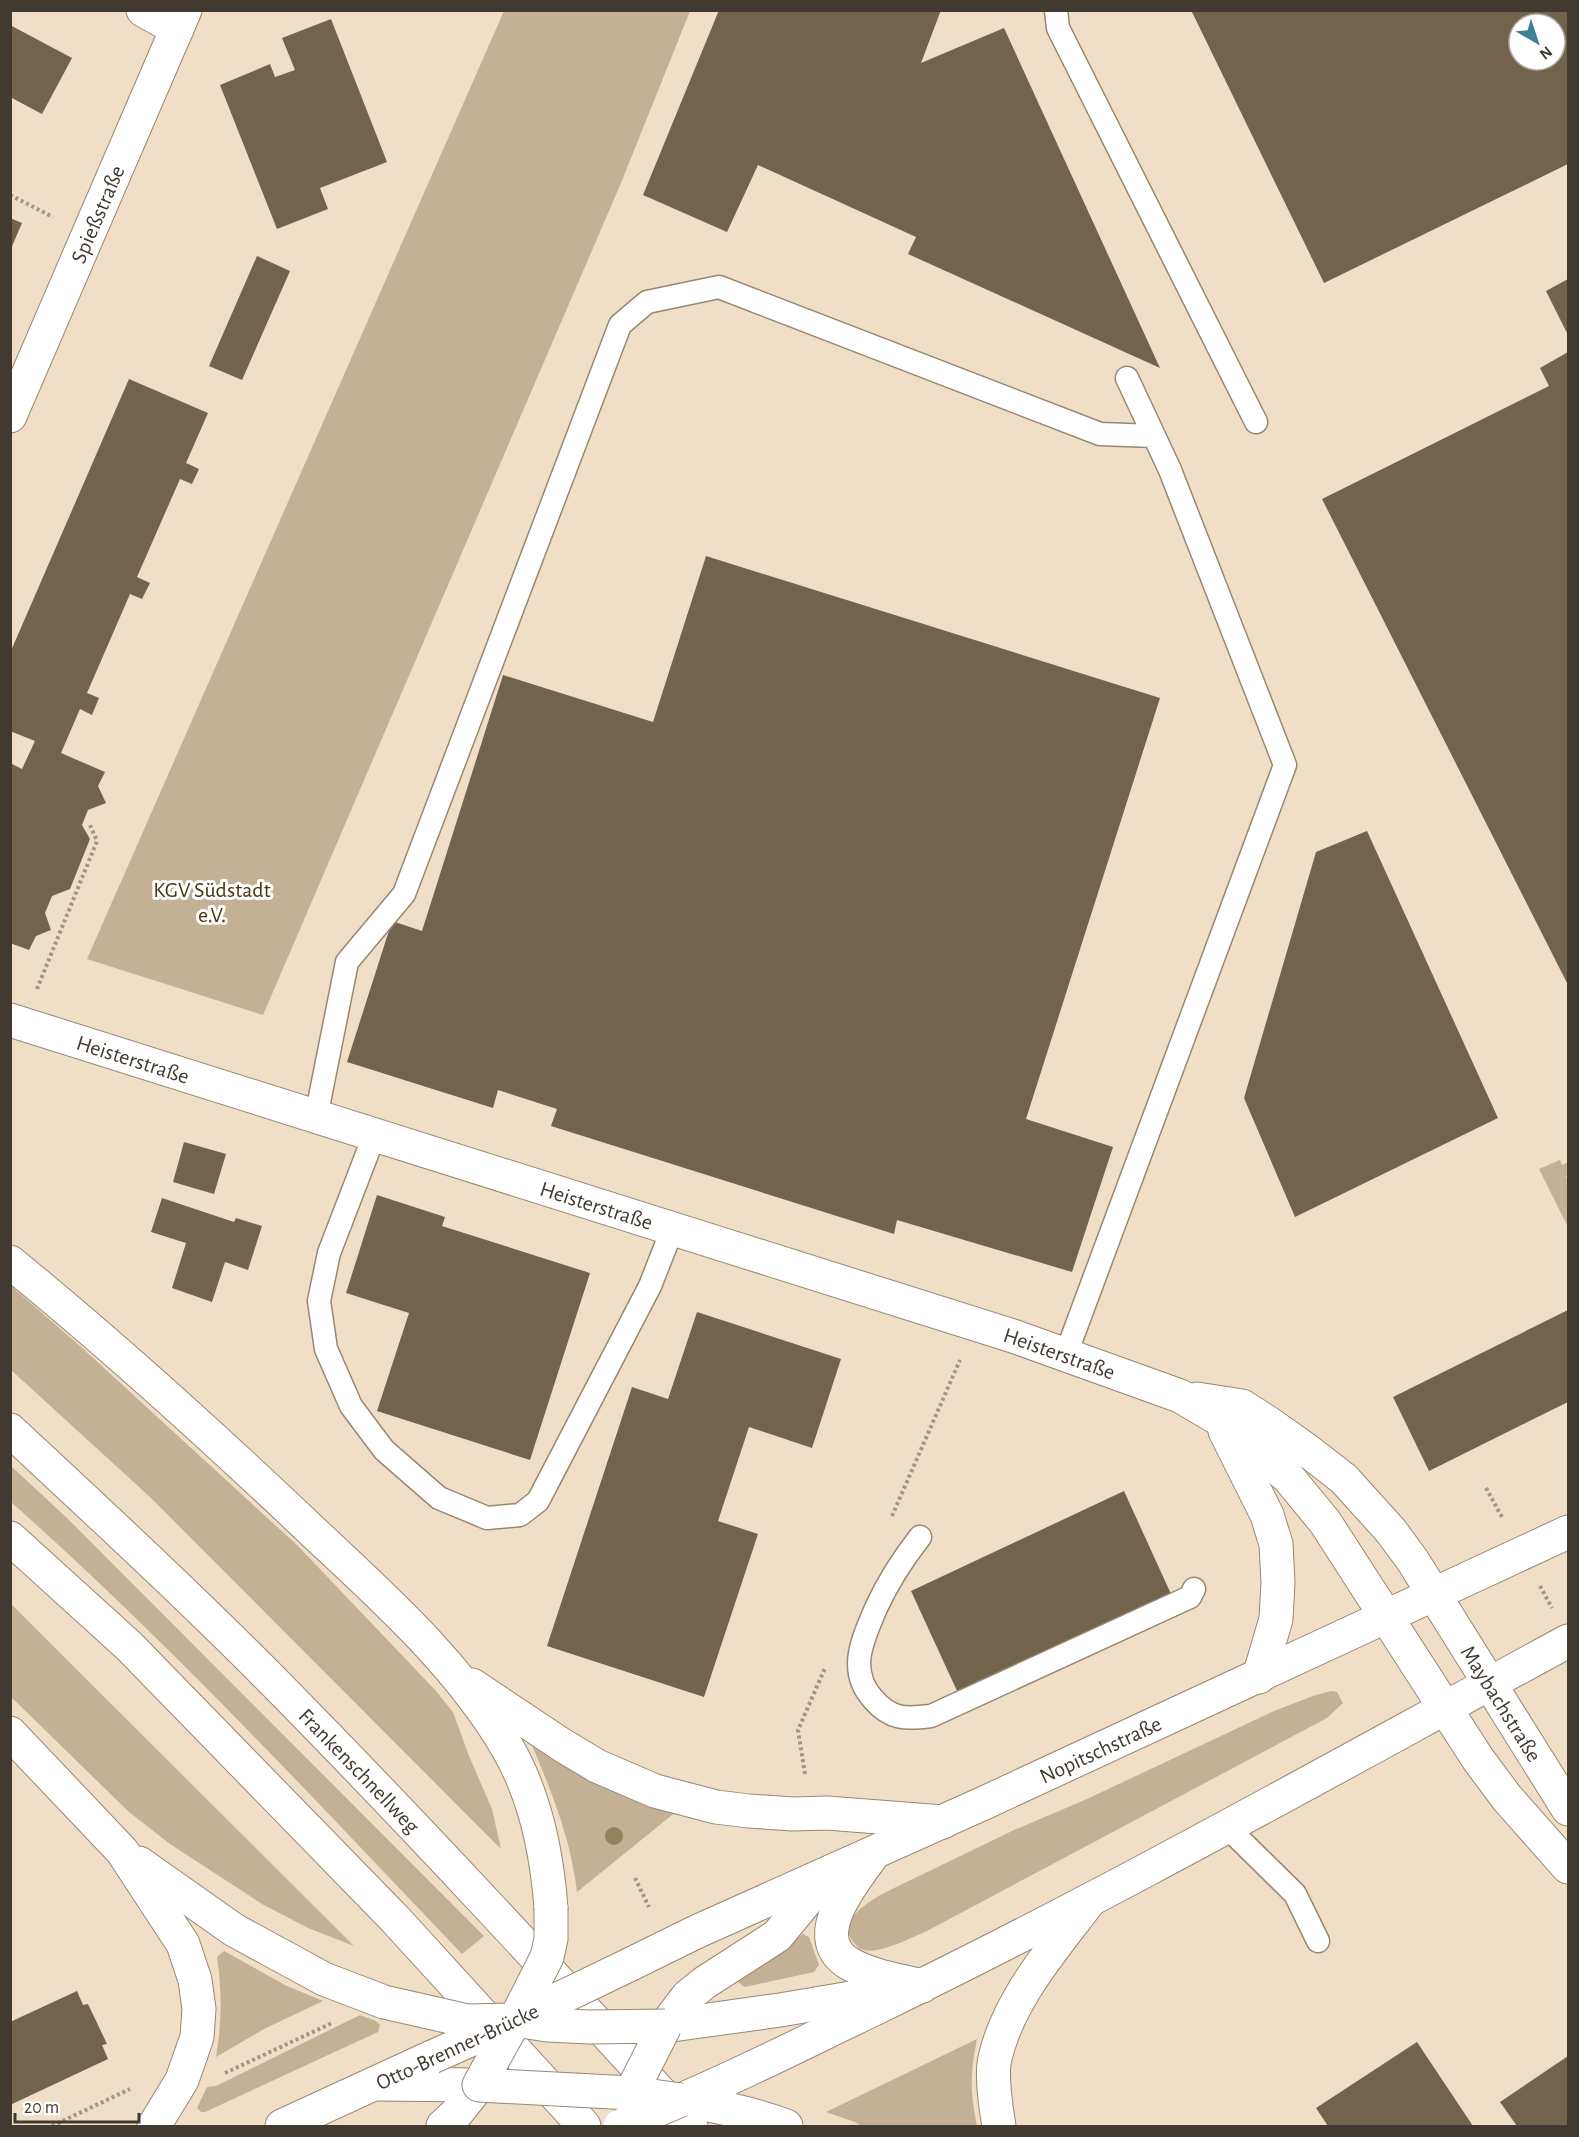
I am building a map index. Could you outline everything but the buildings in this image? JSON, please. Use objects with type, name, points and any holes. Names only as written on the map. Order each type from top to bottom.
[{"type":"main road","points":[[143,10],[181,20]]},
{"type":"main road","name":"Spießstraße","points":[[10,416],[181,20]]},
{"type":"main road","name":"Heisterstraße","points":[[17,1022],[1066,1354],[1180,1396],[1219,1419],[1288,1478],[1325,1522],[1444,1708]]},
{"type":"main road","points":[[10,1262],[205,1430],[415,1628],[455,1674],[508,1750],[529,1798],[549,1879],[552,1923],[547,1957],[515,2020],[469,2088],[455,2115],[443,2127]]},
{"type":"main road","name":"Heisterstraße","points":[[1180,1396],[1242,1406],[1268,1422],[1344,1479],[1391,1531],[1434,1596]]},
{"type":"main road","points":[[1219,1419],[1267,1515],[1276,1544],[1278,1583],[1276,1619],[1259,1677]]},
{"type":"main road","name":"Frankenschnellweg","points":[[10,1430],[113,1525],[274,1682],[686,2113]]},
{"type":"main road","name":"Nopitschstraße","points":[[631,1964],[1259,1677],[1569,1532]]},
{"type":"main road","points":[[10,1538],[129,1647],[387,1911],[584,2127]]},
{"type":"main road","name":"Maybachstraße","points":[[1434,1596],[1569,1809]]},
{"type":"main road","points":[[686,2113],[734,2076],[922,1986],[1090,1900],[1569,1641]]},
{"type":"main road","points":[[455,1674],[597,1766],[655,1791],[716,1807],[748,1811],[793,1814],[827,1813],[943,1822]]},
{"type":"main road","name":"Maybachstraße","points":[[1444,1708],[1507,1798],[1569,1867]]},
{"type":"main road","points":[[10,1732],[122,1851],[183,1944],[195,1980],[199,2009],[197,2037],[182,2080],[154,2127]]},
{"type":"main road","points":[[122,1851],[234,1930],[324,1978],[384,2002],[468,2021],[515,2020],[568,2026],[675,2020],[922,1986]]},
{"type":"main road","points":[[875,1852],[849,1889],[834,1919],[830,1934],[834,1949],[848,1963],[860,1969],[922,1986]]},
{"type":"main road","points":[[618,2127],[631,2093],[675,2020],[704,1983],[777,1935],[830,1872]]},
{"type":"main road","points":[[999,2127],[994,2059],[1003,2034],[1028,1985],[1090,1900]]},
{"type":"main road","name":"Otto-Brenner-Brücke","points":[[282,2127],[631,1964]]},
{"type":"main road","points":[[374,2084],[631,2093],[686,2113]]},
{"type":"main road","points":[[618,2127],[717,2106],[779,2124]]},
{"type":"lane","points":[[1056,10],[1058,28],[1256,422]]},
{"type":"lane","points":[[316,1117],[347,962],[405,894],[620,325],[647,303],[719,287],[1100,434],[1154,436]]},
{"type":"lane","points":[[1066,1354],[1285,765],[1229,618],[1154,436],[1127,378]]},
{"type":"lane","points":[[374,1136],[329,1252],[319,1301],[326,1349],[351,1406],[384,1450],[439,1498],[487,1518],[520,1515],[538,1500],[650,1286],[672,1230]]},
{"type":"lane","points":[[920,1537],[886,1586],[865,1632],[859,1655],[860,1671],[866,1691],[883,1711],[906,1719],[931,1716],[1190,1597],[1194,1589]]},
{"type":"lane","points":[[1227,1827],[1295,1894],[1318,1941]]},
{"type":"path","points":[[10,195],[88,236]]},
{"type":"path","points":[[17,1022],[97,841],[89,823]]},
{"type":"path","points":[[635,1878],[649,1907]]},
{"type":"green space","name":"KGV Südstadt e.V.","points":[[504,11],[690,11],[621,183],[263,1015],[87,959]]},
{"type":"green space","points":[[1560,1160],[1562,1165],[1568,1162],[1568,1175],[1566,1176],[1568,1181],[1568,1227],[1539,1169]]},
{"type":"green space","points":[[10,1285],[80,1346],[298,1546],[436,1691],[453,1712],[492,1809],[501,1849],[150,1497],[11,1370]]},
{"type":"green space","points":[[11,1466],[69,1520],[484,1936],[462,1954],[185,1666],[11,1502]]},
{"type":"green space","points":[[11,1604],[354,1946],[308,1928],[262,1904],[170,1844],[129,1812],[11,1697]]},
{"type":"green space","points":[[1331,1691],[1337,1692],[1343,1703],[1327,1718],[925,1932],[884,1948],[868,1951],[861,1949],[851,1939],[848,1932],[852,1918],[863,1906],[882,1894],[1014,1830],[1087,1799],[1274,1711]]},
{"type":"green space","points":[[529,1738],[557,1761],[582,1776],[677,1811],[577,1892],[565,1833]]},
{"type":"green space","points":[[803,1934],[809,1937],[819,1965],[814,1972],[745,1987],[739,1983],[740,1976]]},
{"type":"green space","points":[[224,1951],[287,1986],[323,2001],[264,2029],[216,2057],[221,2007],[217,1957]]},
{"type":"green space","points":[[360,2015],[376,2021],[380,2025],[378,2032],[205,2112],[197,2108],[207,2087],[216,2086]]},
{"type":"green space","points":[[977,2039],[972,2082],[977,2126],[861,2126],[826,2112]]}]
